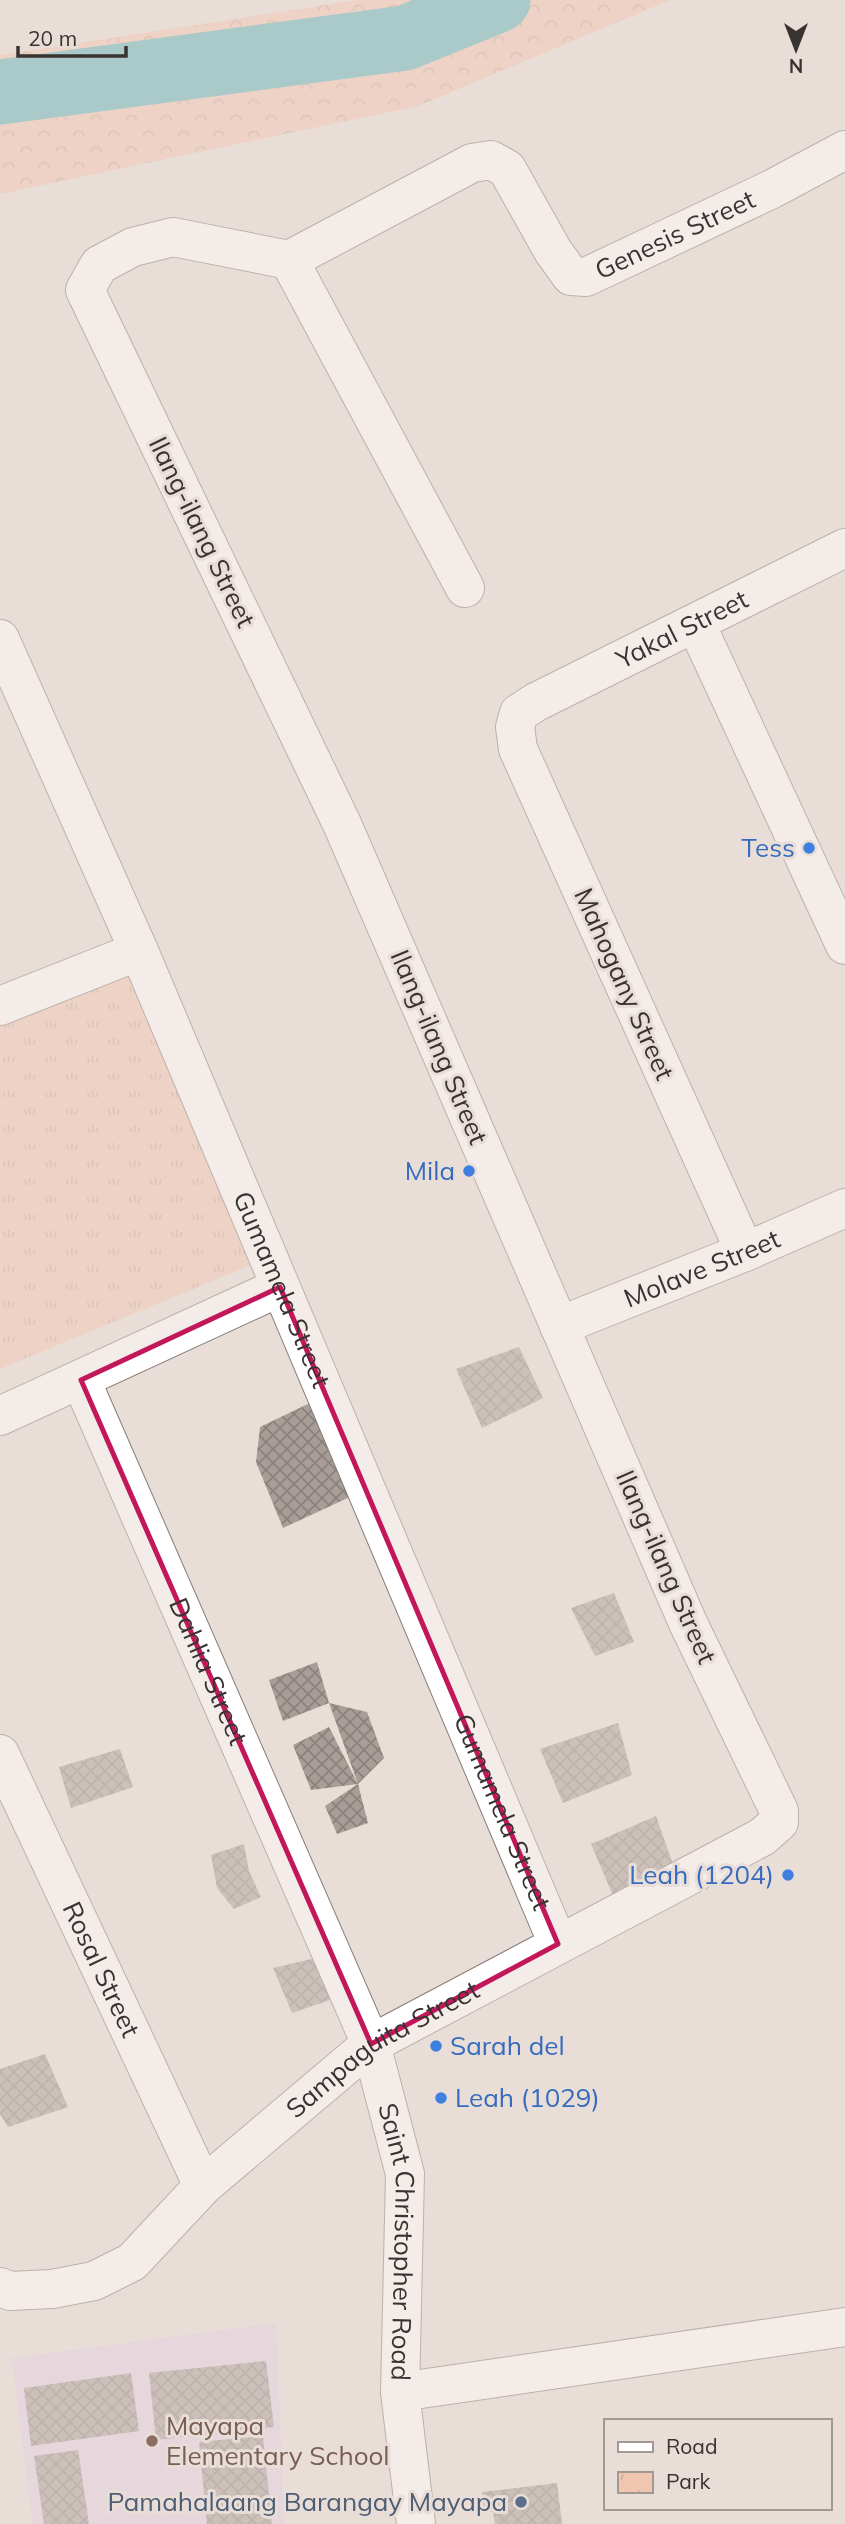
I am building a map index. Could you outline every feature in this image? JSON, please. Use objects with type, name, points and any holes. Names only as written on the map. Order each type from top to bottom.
[{"type":"street","name":"Genesis Street","points":[[289,260],[472,163],[491,160],[507,169],[553,251],[571,276],[586,277],[772,189],[845,150]]},
{"type":"street","name":"Ilang-ilang Street","points":[[289,260],[173,237],[133,247],[99,265],[85,290],[342,824],[559,1326],[633,1490],[688,1623],[779,1811]]},
{"type":"street","points":[[289,260],[465,588]]},
{"type":"street","name":"Yakal Street","points":[[519,713],[845,548]]},
{"type":"street","points":[[696,624],[845,945]]},
{"type":"street","name":"Gumamela Street","points":[[0,639],[139,951],[558,1944]]},
{"type":"street","name":"Mahogany Street","points":[[519,713],[515,727],[518,749],[746,1252]]},
{"type":"street","points":[[0,1006],[139,951]]},
{"type":"street","name":"Molave Street","points":[[559,1326],[746,1252],[845,1208]]},
{"type":"street","points":[[0,1416],[281,1287]]},
{"type":"street","name":"Dahlia Street","points":[[80,1380],[371,2044]]},
{"type":"street","name":"Rosal Street","points":[[0,1754],[202,2186]]},
{"type":"street","name":"Sampaguita Street","points":[[0,2287],[10,2291],[52,2289],[94,2281],[132,2262],[202,2186],[371,2044],[762,1837],[779,1822],[779,1811]]},
{"type":"street","name":"Saint Christopher Road","points":[[371,2044],[405,2174],[400,2392],[416,2524]]},
{"type":"street","points":[[400,2392],[845,2327]]},
{"type":"highlighted area","points":[[280,1287],[558,1944],[371,2044],[81,1380]]},
{"type":"shaded area","name":"Mayapa Elementary School","points":[[276,2323],[284,2524],[33,2524],[12,2358]]},
{"type":"green space","points":[[358,0],[670,0],[418,106],[0,194],[0,55]]},
{"type":"green space","points":[[126,969],[251,1265],[0,1369],[0,1021]]},
{"type":"building","points":[[519,1347],[543,1398],[482,1428],[456,1369]]},
{"type":"building","points":[[316,1400],[352,1496],[283,1528],[256,1462],[260,1427]]},
{"type":"building","points":[[614,1593],[634,1642],[595,1656],[571,1608]]},
{"type":"building","points":[[317,1662],[329,1703],[283,1721],[269,1680]]},
{"type":"building","points":[[329,1703],[367,1712],[384,1758],[358,1784]]},
{"type":"building","points":[[618,1723],[632,1775],[563,1803],[540,1749]]},
{"type":"building","points":[[329,1727],[358,1784],[311,1790],[293,1745]]},
{"type":"building","points":[[120,1749],[133,1787],[71,1808],[59,1767]]},
{"type":"building","points":[[358,1784],[368,1823],[337,1834],[325,1806]]},
{"type":"building","points":[[656,1816],[674,1867],[615,1900],[591,1844]]},
{"type":"building","points":[[244,1844],[249,1871],[261,1897],[234,1909],[217,1888],[211,1855]]},
{"type":"building","points":[[320,1957],[336,1998],[292,2013],[273,1968]]},
{"type":"building","points":[[45,2054],[68,2107],[8,2127],[0,2114],[0,2069]]},
{"type":"building","points":[[266,2361],[274,2427],[156,2440],[149,2373]]},
{"type":"building","points":[[131,2373],[139,2431],[31,2446],[24,2388]]},
{"type":"building","points":[[263,2436],[272,2524],[207,2524],[199,2442]]},
{"type":"building","points":[[78,2450],[89,2524],[44,2524],[34,2456]]},
{"type":"building","name":"Pamahalaang Barangay Mayapa","points":[[557,2483],[562,2524],[495,2524],[493,2512],[484,2511],[482,2492]]},
{"type":"waterway","points":[[0,92],[405,38],[498,0]]},
{"type":"place","name":"Tess","points":[[809,848]]},
{"type":"place","name":"Mila","points":[[469,1171]]},
{"type":"place","name":"Leah (1204)","points":[[788,1875]]},
{"type":"place","name":"Sarah del","points":[[436,2046]]},
{"type":"place","name":"Leah (1029)","points":[[441,2098]]},
{"type":"place","name":"Mayapa Elementary School","points":[[152,2441]]},
{"type":"place","name":"Pamahalaang Barangay Mayapa","points":[[521,2502]]}]
